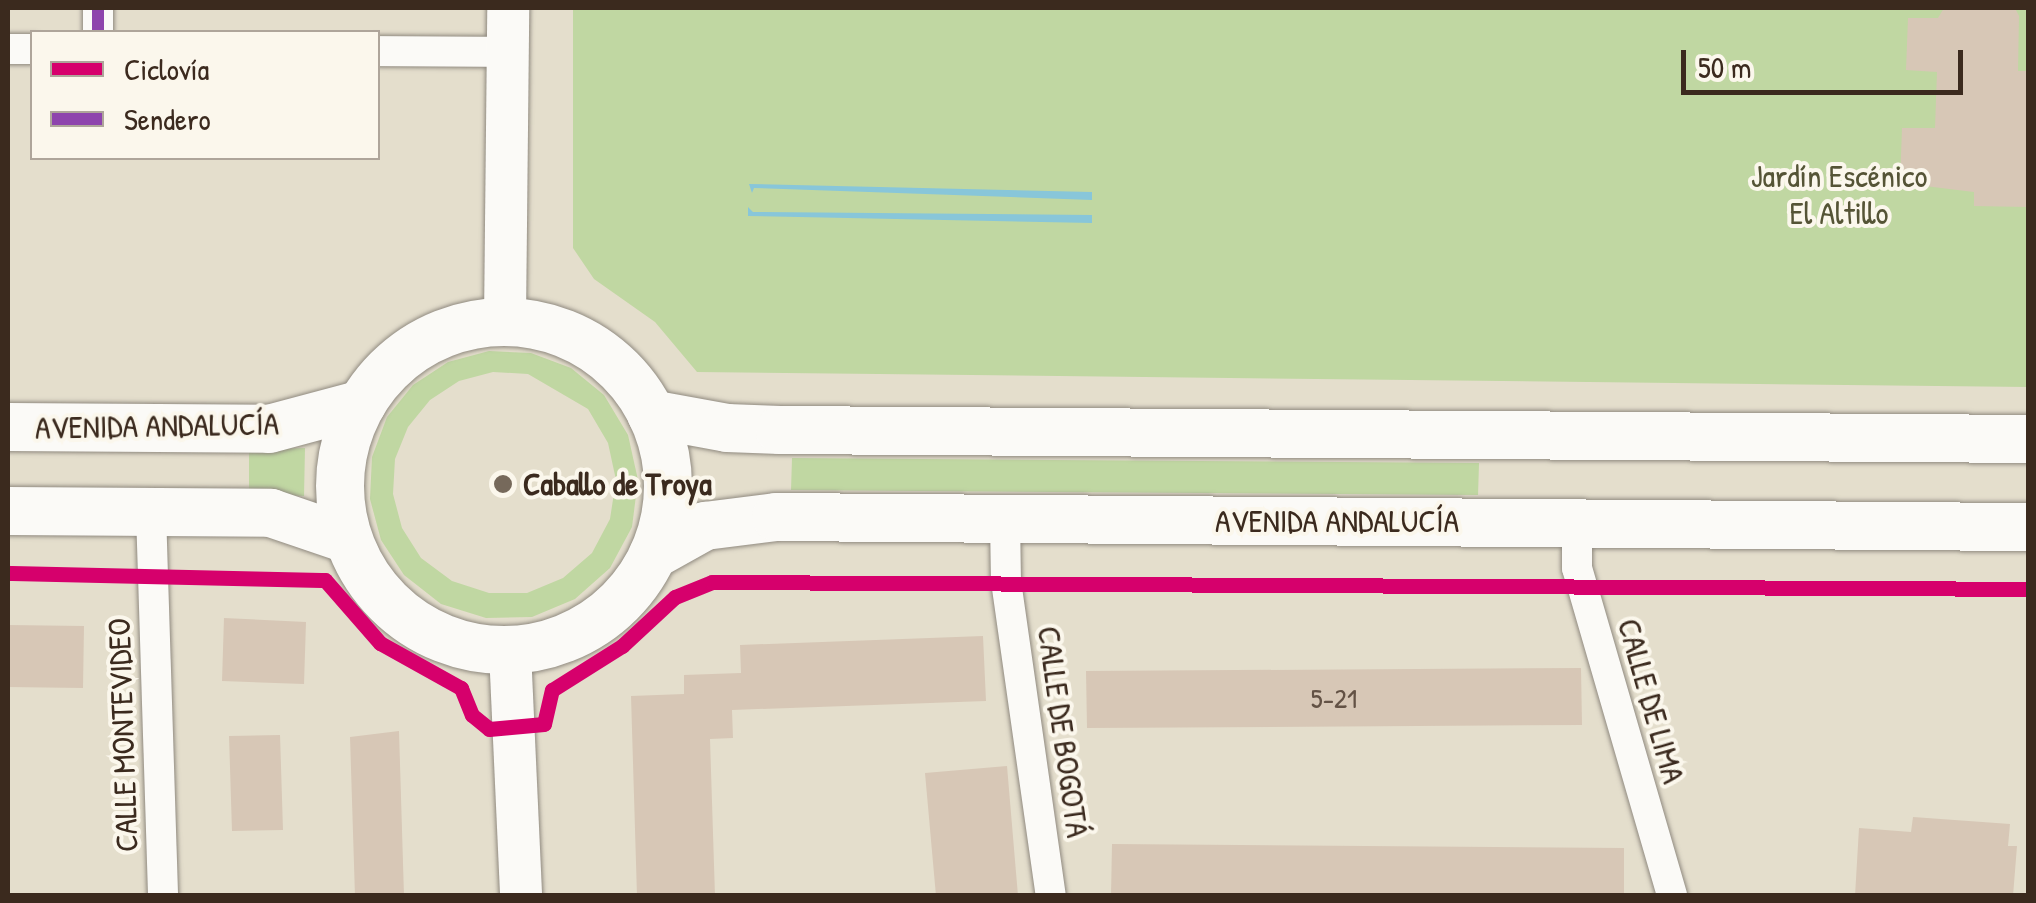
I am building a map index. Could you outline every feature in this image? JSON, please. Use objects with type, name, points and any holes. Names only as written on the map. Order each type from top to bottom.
[{"type":"main road","points":[[505,320],[561,331],[610,359],[651,414],[666,456],[667,512],[653,554],[613,610],[565,640],[510,651],[457,645],[410,622],[372,586],[347,539],[338,488],[346,436],[362,404],[406,352],[453,328],[505,320]]},
{"type":"main road","name":"AVENIDA ANDALUCÍA","points":[[8,428],[268,429],[362,404]]},
{"type":"main road","points":[[651,414],[727,428],[780,430],[2028,438]]},
{"type":"main road","points":[[8,511],[271,513],[347,539]]},
{"type":"main road","name":"AVENIDA ANDALUCÍA","points":[[653,554],[705,526],[737,518],[2028,527]]},
{"type":"street","points":[[505,320],[508,8]]},
{"type":"street","points":[[380,52],[508,52]]},
{"type":"street","name":"CALLE MONTEVIDEO","points":[[151,512],[163,896]]},
{"type":"street","name":"CALLE DE BOGOTÁ","points":[[1005,519],[1006,581],[1051,896]]},
{"type":"street","name":"CALLE DE LIMA","points":[[1577,523],[1581,585],[1672,896]]},
{"type":"street","points":[[510,651],[521,896]]},
{"type":"green space","name":"Jardín Escénico El Altillo","points":[[573,8],[2028,8],[2028,387],[697,372],[655,322],[594,279],[573,248]]},
{"type":"green space","points":[[489,351],[531,353],[571,368],[604,395],[628,435],[638,480],[632,527],[610,568],[575,599],[532,617],[486,618],[441,604],[404,575],[381,540],[370,499],[372,457],[387,417],[413,385],[448,362]],"holes":[[[493,372],[528,374],[588,409],[608,443],[616,480],[610,519],[592,553],[563,578],[527,593],[489,593],[452,581],[421,558],[402,528],[393,494],[395,459],[408,427],[430,400],[459,381]]]},
{"type":"green space","points":[[305,448],[304,496],[249,494],[249,450]]},
{"type":"green space","points":[[792,458],[1479,463],[1478,495],[791,490]]},
{"type":"water","points":[[749,184],[1092,192],[1092,200],[754,188],[752,193]]},
{"type":"water","points":[[748,207],[753,212],[1092,215],[1092,223],[748,216]]},
{"type":"building","points":[[1944,8],[2015,8],[2019,16],[2018,71],[2028,71],[2028,207],[1974,206],[1974,192],[1900,183],[1902,128],[1935,128],[1937,72],[1906,70],[1908,18],[1938,18]]},
{"type":"building","points":[[224,618],[306,622],[304,684],[222,681]]},
{"type":"building","points":[[8,625],[84,626],[83,688],[8,687]]},
{"type":"building","points":[[983,636],[986,701],[732,710],[733,738],[710,739],[715,896],[637,896],[631,696],[684,694],[684,675],[741,673],[740,645]]},
{"type":"building","points":[[1581,668],[1582,725],[1087,728],[1086,671]]},
{"type":"building","points":[[399,731],[404,896],[355,896],[350,737]]},
{"type":"building","points":[[280,735],[283,830],[232,831],[229,736]]},
{"type":"building","points":[[1007,766],[1018,896],[936,896],[925,773]]},
{"type":"building","points":[[1913,817],[2010,824],[2008,846],[2017,846],[2013,896],[1855,896],[1859,828],[1911,832]]},
{"type":"building","points":[[1112,844],[1624,848],[1624,896],[1111,896]]},
{"type":"marked path","points":[[98,8],[98,30]]},
{"type":"cycle path","points":[[8,573],[325,580],[380,643],[461,688],[472,715],[489,729],[544,724],[552,690],[622,646],[675,597],[712,582],[2028,589]]},
{"type":"place","name":"Caballo de Troya","points":[[503,484]]}]
